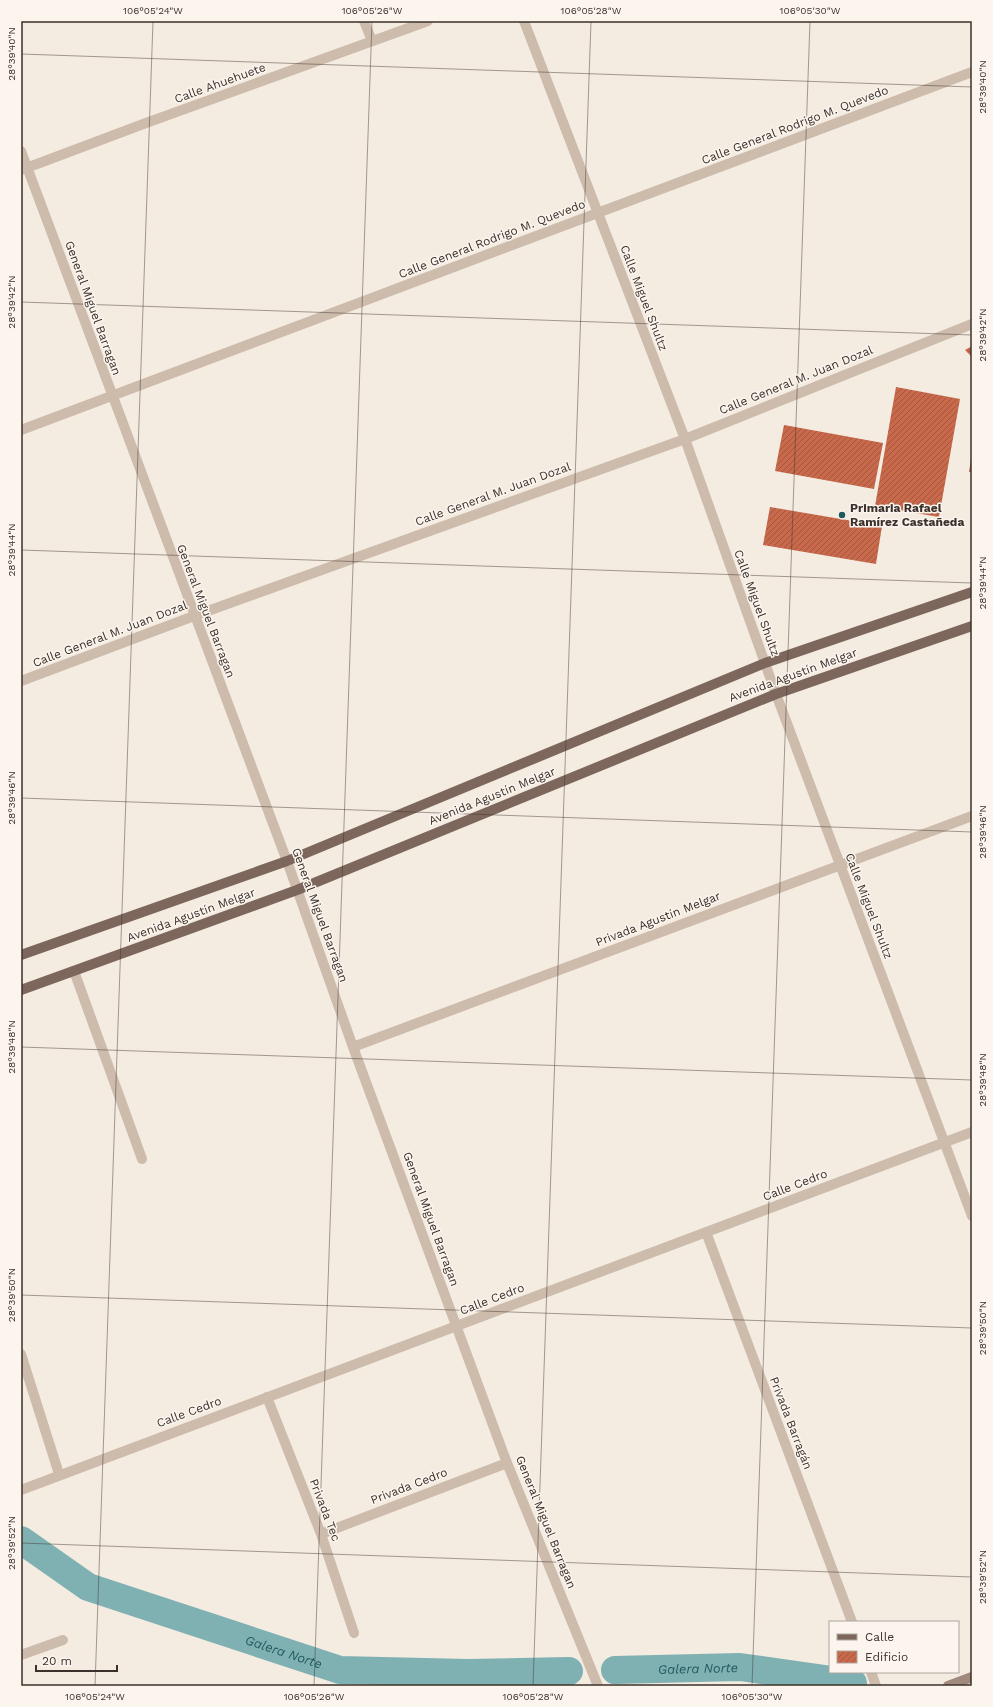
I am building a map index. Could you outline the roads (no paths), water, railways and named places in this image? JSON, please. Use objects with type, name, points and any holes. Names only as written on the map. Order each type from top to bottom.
[{"type":"main road","name":"Avenida Agustín Melgar","points":[[21,955],[286,861],[765,663],[972,592]]},
{"type":"main road","name":"Avenida Agustín Melgar","points":[[21,990],[297,890],[776,694],[972,626]]},
{"type":"street","points":[[364,21],[372,41]]},
{"type":"street","name":"Calle Ahuehuete","points":[[24,169],[428,21]]},
{"type":"street","name":"Calle Miguel Shultz","points":[[524,21],[685,439],[776,694],[972,1216]]},
{"type":"street","name":"Calle General Rodrigo M. Quevedo","points":[[21,430],[972,72]]},
{"type":"street","name":"General Miguel Barragan","points":[[21,151],[24,169],[112,396],[297,890],[353,1047],[507,1463],[598,1686]]},
{"type":"street","name":"Calle General M. Juan Dozal","points":[[21,681],[194,616],[685,439],[972,324]]},
{"type":"street","name":"Privada Agustín Melgar","points":[[353,1047],[972,816]]},
{"type":"street","points":[[74,971],[142,1158]]},
{"type":"street","name":"Calle Cedro","points":[[21,1490],[59,1474],[972,1132]]},
{"type":"street","name":"Privada Barragán","points":[[706,1232],[852,1621]]},
{"type":"street","points":[[21,1354],[59,1474]]},
{"type":"street","name":"Privada Tec","points":[[267,1397],[321,1534],[354,1633]]},
{"type":"street","name":"Privada Cedro","points":[[321,1534],[507,1463]]},
{"type":"street","points":[[21,1655],[63,1640]]},
{"type":"street","points":[[871,1673],[876,1686]]},
{"type":"street","points":[[948,1686],[972,1677]]},
{"type":"waterway","name":"Galera Norte","points":[[21,1540],[88,1587],[340,1670],[467,1673],[569,1671]]},
{"type":"waterway","name":"Galera Norte","points":[[615,1670],[740,1667],[853,1683]]},
{"type":"place","name":"Primaria Rafael Ramírez Castañeda","points":[[842,515]]}]
